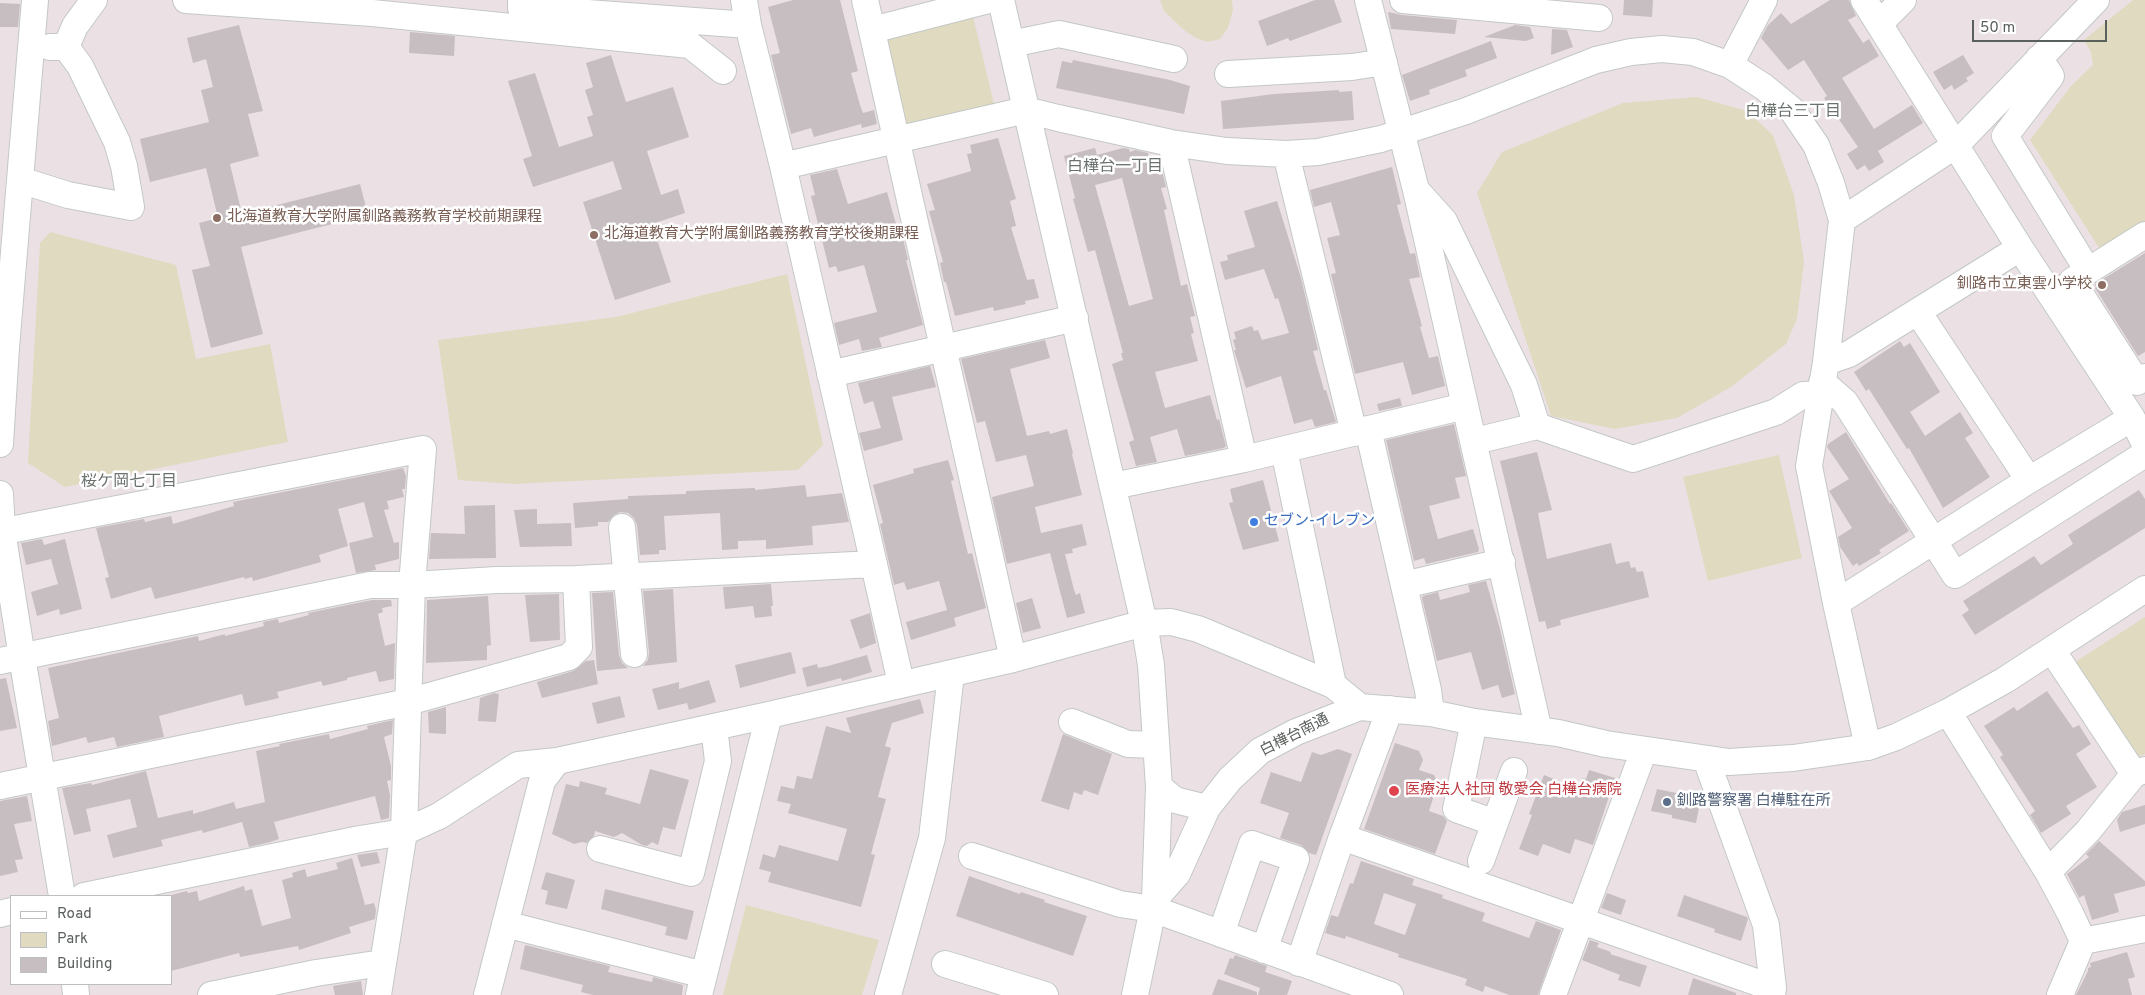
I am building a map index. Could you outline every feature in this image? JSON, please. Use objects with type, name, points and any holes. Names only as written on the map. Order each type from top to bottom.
[{"type":"street","points":[[0,444],[8,213],[20,180],[11,144],[31,46],[35,0]]},
{"type":"street","points":[[66,47],[74,26],[94,0]]},
{"type":"street","points":[[186,0],[372,13],[690,45],[723,71]]},
{"type":"street","points":[[521,0],[521,8],[613,7],[746,12],[784,166],[901,683]]},
{"type":"street","points":[[865,0],[1013,659]]},
{"type":"street","points":[[872,30],[989,0]]},
{"type":"street","points":[[1001,0],[1144,623],[1151,665],[1159,787],[1154,904],[1135,995]]},
{"type":"street","points":[[1368,0],[1416,190],[1539,731]]},
{"type":"street","points":[[1403,0],[1600,9],[1596,60]]},
{"type":"street","points":[[1730,65],[1764,0]]},
{"type":"street","points":[[1864,0],[2020,248],[2132,418],[2145,444]]},
{"type":"street","points":[[1879,24],[1904,0]]},
{"type":"street","points":[[1842,220],[1956,145],[2096,0]]},
{"type":"street","points":[[1011,44],[1059,34],[1174,59]]},
{"type":"street","points":[[31,46],[66,47]]},
{"type":"street","points":[[20,180],[68,195],[131,207],[124,166],[117,142],[80,66],[66,47]]},
{"type":"street","points":[[784,166],[1026,110],[1171,143],[1227,151],[1286,154],[1318,152],[1402,132],[1466,111],[1596,60],[1631,52],[1662,50],[1693,52],[1730,65],[1764,87],[1792,110],[1816,145],[1831,182],[1842,220],[1809,466],[1836,603],[1868,746]]},
{"type":"street","points":[[2039,58],[2051,76],[2005,136],[2088,271]]},
{"type":"street","points":[[1228,74],[1352,67],[1384,62]]},
{"type":"street","points":[[1171,143],[1244,459]]},
{"type":"street","points":[[1286,154],[1404,585],[1432,714]]},
{"type":"street","points":[[1416,190],[1444,221],[1524,384],[1537,426]]},
{"type":"street","points":[[2145,235],[2072,280],[2137,382],[2145,377]]},
{"type":"street","points":[[1474,441],[1537,426],[1633,459],[1776,412],[1803,395],[1849,354],[2020,248]]},
{"type":"street","points":[[1918,312],[2029,480]]},
{"type":"street","points":[[830,374],[1075,318]]},
{"type":"street","points":[[1822,379],[1845,402],[1932,541],[1956,575],[2145,454]]},
{"type":"street","points":[[1113,486],[1284,450],[1465,406]]},
{"type":"street","points":[[1836,603],[2029,480],[2132,418]]},
{"type":"street","points":[[1,532],[423,449],[412,585],[404,832],[378,995]]},
{"type":"street","points":[[1284,450],[1333,686]]},
{"type":"street","points":[[0,494],[1,532],[11,659],[42,777],[62,895]]},
{"type":"street","points":[[622,527],[634,654]]},
{"type":"street","points":[[1404,585],[1502,562]]},
{"type":"street","points":[[11,659],[370,585],[576,579],[874,564]]},
{"type":"street","points":[[0,786],[408,702],[568,657],[579,647],[576,579]]},
{"type":"street","points":[[89,895],[351,841],[404,832],[439,816],[518,765],[557,761],[769,715],[901,683],[951,674],[1144,623],[1171,622],[1198,629],[1333,686],[1360,707],[1432,714],[1644,750],[1729,762],[1793,758],[1868,746],[1896,737],[1948,712],[2005,680],[2145,589]]},
{"type":"street","points":[[2048,872],[2088,831],[2140,772],[2052,650]]},
{"type":"street","points":[[888,995],[932,838],[951,674]]},
{"type":"street","name":"白樺台南通","points":[[1154,904],[1177,874],[1207,808],[1230,779],[1260,751],[1313,725],[1360,707]]},
{"type":"street","points":[[1298,963],[1342,837],[1390,709]]},
{"type":"street","points":[[1948,712],[2048,872],[2083,941],[2060,995]]},
{"type":"street","points":[[505,924],[701,985],[769,715]]},
{"type":"street","points":[[1072,722],[1128,744],[1156,745]]},
{"type":"street","points":[[1474,722],[1456,809],[1495,823]]},
{"type":"street","points":[[600,849],[691,873],[718,761],[714,727]]},
{"type":"street","points":[[1553,995],[1644,750]]},
{"type":"street","points":[[1342,837],[1580,921],[1772,992],[1766,925],[1706,759]]},
{"type":"street","points":[[486,995],[542,781],[557,761]]},
{"type":"street","points":[[1481,861],[1514,771]]},
{"type":"street","points":[[1159,787],[1175,800],[1207,808]]},
{"type":"street","points":[[1221,934],[1252,844],[1296,859],[1264,950]]},
{"type":"street","points":[[972,856],[1120,904],[1154,904],[1221,934],[1390,995]]},
{"type":"street","points":[[692,868],[728,878]]},
{"type":"street","points":[[2083,941],[2145,929]]},
{"type":"street","points":[[211,995],[316,973],[382,963]]},
{"type":"street","points":[[945,964],[1045,995]]},
{"type":"green space","points":[[1160,0],[1232,0],[1233,10],[1228,28],[1220,39],[1208,42],[1196,38],[1185,31],[1164,11]]},
{"type":"green space","points":[[2133,0],[2145,0],[2145,227],[2103,254],[2030,140],[2071,86],[2093,65],[2091,52],[2084,40]]},
{"type":"green space","points":[[973,16],[994,104],[904,126],[883,38]]},
{"type":"green space","points":[[1697,97],[1747,111],[1773,135],[1794,195],[1804,262],[1797,319],[1786,344],[1731,387],[1677,418],[1615,429],[1551,416],[1477,193],[1502,152],[1623,103]]},
{"type":"green space","points":[[50,232],[176,265],[196,359],[270,344],[288,442],[65,487],[28,463],[40,243]]},
{"type":"green space","points":[[787,274],[823,445],[798,470],[513,484],[458,480],[438,340],[616,317]]},
{"type":"green space","points":[[1779,455],[1802,558],[1708,581],[1683,477]]},
{"type":"green space","points":[[2145,617],[2145,754],[2137,757],[2075,662]]},
{"type":"green space","points":[[746,905],[879,940],[862,995],[723,995]]},
{"type":"building","points":[[793,0],[840,0],[858,71],[851,73],[860,105],[863,113],[874,110],[877,124],[862,128],[861,124],[814,137],[811,128],[791,134],[771,55],[780,53],[768,7]]},
{"type":"building","points":[[1315,0],[1334,0],[1342,22],[1290,41],[1288,38],[1267,46],[1258,21]]},
{"type":"building","points":[[1624,0],[1653,0],[1652,17],[1623,15]]},
{"type":"building","points":[[1830,0],[1849,0],[1856,16],[1848,20],[1863,43],[1869,39],[1879,56],[1842,78],[1874,129],[1912,105],[1923,123],[1878,151],[1884,162],[1869,171],[1865,165],[1857,170],[1847,154],[1858,147],[1824,98],[1827,96],[1804,60],[1788,70],[1761,38],[1768,25],[1781,13],[1791,24]]},
{"type":"building","points":[[0,3],[20,4],[18,27],[0,27]]},
{"type":"building","points":[[1388,12],[1457,20],[1455,34],[1391,29]]},
{"type":"building","points":[[239,25],[263,111],[248,114],[259,156],[230,164],[242,214],[360,184],[368,215],[241,247],[263,334],[211,348],[192,270],[210,266],[199,223],[218,218],[206,168],[150,182],[140,139],[209,122],[201,90],[213,87],[206,59],[193,63],[187,38]]},
{"type":"building","points":[[1515,25],[1530,27],[1534,38],[1526,41],[1484,37]]},
{"type":"building","points":[[1552,29],[1567,30],[1573,47],[1551,55]]},
{"type":"building","points":[[410,32],[455,36],[454,56],[409,53]]},
{"type":"building","points":[[1491,41],[1497,58],[1465,70],[1467,76],[1429,90],[1430,94],[1410,101],[1402,75]]},
{"type":"building","points":[[611,55],[626,102],[673,87],[689,137],[647,151],[661,195],[678,189],[685,213],[652,224],[671,282],[615,300],[583,202],[622,189],[613,161],[533,187],[523,159],[532,156],[508,81],[535,73],[559,147],[593,136],[587,117],[593,115],[585,90],[593,87],[586,63]]},
{"type":"building","points":[[1963,55],[1974,73],[1966,78],[1968,81],[1954,90],[1952,85],[1944,90],[1933,72]]},
{"type":"building","points":[[1073,60],[1170,80],[1190,86],[1184,114],[1056,88],[1062,61],[1072,63]]},
{"type":"building","points":[[1339,90],[1339,92],[1352,91],[1354,120],[1223,129],[1221,101],[1274,94]]},
{"type":"building","points":[[998,138],[1016,199],[1010,201],[1016,226],[1011,227],[1027,280],[1034,279],[1039,298],[1025,301],[1026,304],[994,311],[993,307],[955,316],[946,282],[944,282],[940,263],[943,262],[929,211],[935,210],[927,184],[971,171],[967,154],[972,153],[970,145]]},
{"type":"building","points":[[1095,148],[1097,155],[1123,148],[1129,149],[1130,152],[1135,150],[1148,153],[1154,174],[1162,171],[1166,187],[1161,188],[1167,209],[1164,210],[1181,286],[1187,284],[1195,316],[1190,317],[1194,333],[1191,334],[1198,361],[1155,372],[1165,408],[1210,395],[1217,420],[1219,419],[1226,446],[1224,448],[1185,456],[1177,429],[1150,437],[1157,462],[1136,466],[1129,442],[1134,440],[1112,364],[1123,360],[1121,353],[1123,353],[1095,250],[1088,252],[1073,199],[1075,198],[1064,156]],"holes":[[[1122,178],[1153,299],[1129,306],[1095,185]]]},
{"type":"building","points":[[1392,167],[1401,204],[1397,205],[1410,254],[1415,253],[1420,277],[1409,279],[1422,326],[1420,327],[1429,358],[1438,356],[1445,386],[1412,395],[1403,362],[1355,374],[1331,274],[1336,273],[1327,238],[1340,235],[1331,202],[1314,207],[1310,190]]},
{"type":"building","points":[[837,169],[848,204],[887,192],[898,231],[901,230],[908,260],[906,260],[923,325],[879,338],[882,347],[862,351],[859,339],[839,345],[834,323],[877,312],[864,265],[838,272],[836,266],[829,268],[811,196],[815,195],[810,175]]},
{"type":"building","points":[[1277,201],[1301,278],[1318,350],[1313,351],[1324,390],[1326,390],[1336,422],[1315,427],[1312,419],[1294,424],[1281,376],[1246,388],[1234,350],[1236,350],[1233,340],[1236,339],[1234,332],[1252,326],[1254,331],[1258,330],[1262,340],[1289,333],[1278,298],[1275,299],[1264,269],[1225,280],[1220,262],[1228,260],[1227,255],[1255,247],[1244,211]]},
{"type":"building","points":[[2145,253],[2145,352],[2138,356],[2095,288],[2095,284]]},
{"type":"building","points":[[1045,340],[1050,358],[1010,369],[1027,436],[1049,431],[1050,434],[1067,429],[1073,453],[1082,495],[1035,507],[1041,533],[1082,524],[1087,545],[1072,549],[1073,553],[1065,554],[1074,590],[1076,595],[1080,593],[1085,613],[1067,618],[1050,553],[1007,564],[992,497],[1034,486],[1026,455],[996,462],[985,421],[977,423],[961,359]]},
{"type":"building","points":[[1900,341],[1904,347],[1910,343],[1940,392],[1910,412],[1925,436],[1960,412],[1973,433],[1965,438],[1990,477],[1943,508],[1909,448],[1907,449],[1869,389],[1866,391],[1854,372]]},
{"type":"building","points":[[930,366],[936,387],[892,397],[903,440],[864,451],[859,433],[881,428],[873,401],[864,404],[858,383]]},
{"type":"building","points":[[1400,398],[1402,406],[1379,411],[1377,404]]},
{"type":"building","points":[[1454,424],[1466,476],[1455,478],[1460,498],[1429,506],[1438,539],[1473,529],[1479,549],[1478,552],[1426,564],[1424,558],[1414,561],[1386,440]]},
{"type":"building","points":[[1846,432],[1890,504],[1909,531],[1879,550],[1881,553],[1859,566],[1857,563],[1853,566],[1840,547],[1838,537],[1852,528],[1829,491],[1849,479],[1827,447],[1828,444]]},
{"type":"building","points":[[1537,452],[1552,510],[1538,513],[1547,559],[1611,543],[1616,564],[1629,561],[1631,568],[1635,567],[1637,572],[1643,571],[1649,597],[1560,620],[1561,625],[1547,629],[1545,621],[1539,622],[1500,461]]},
{"type":"building","points":[[948,460],[954,480],[951,481],[968,554],[972,553],[986,608],[954,618],[956,626],[911,640],[906,622],[947,610],[939,581],[907,590],[904,582],[894,585],[880,524],[883,523],[873,485],[914,473],[913,469]]},
{"type":"building","points":[[403,468],[406,476],[405,489],[402,489],[404,497],[387,501],[389,509],[384,510],[394,543],[399,542],[399,559],[375,565],[376,570],[356,573],[349,543],[373,537],[364,502],[338,509],[348,546],[319,555],[321,562],[253,581],[252,577],[245,579],[244,577],[155,599],[151,587],[111,599],[105,578],[109,577],[96,528],[144,519],[145,522],[171,516],[173,524],[234,506],[233,502]]},
{"type":"building","name":"セブン-イレブン","points":[[1263,480],[1279,541],[1243,550],[1229,503],[1233,502],[1230,489]]},
{"type":"building","points":[[805,485],[807,497],[842,493],[849,522],[812,526],[813,545],[766,549],[766,540],[738,541],[738,549],[722,550],[720,513],[664,516],[666,550],[659,550],[659,554],[640,555],[637,525],[634,518],[628,513],[620,512],[614,515],[608,522],[598,522],[598,526],[575,528],[573,503],[628,499],[628,496],[686,494],[686,491],[755,488],[755,490]]},
{"type":"building","points":[[2139,490],[2145,499],[2145,528],[1975,635],[1962,615],[1969,610],[1963,601],[2034,556],[2041,565],[2073,544],[2068,535]]},
{"type":"building","points":[[495,505],[496,558],[429,559],[431,533],[465,534],[464,506]]},
{"type":"building","points":[[537,509],[537,524],[571,523],[572,546],[520,547],[514,510]]},
{"type":"building","points":[[42,539],[44,545],[65,539],[82,609],[60,615],[59,609],[37,616],[31,592],[58,584],[51,559],[26,565],[21,543]]},
{"type":"building","points":[[1486,581],[1500,629],[1515,694],[1502,698],[1498,685],[1482,690],[1471,652],[1437,661],[1422,598],[1423,596],[1438,592],[1440,600],[1470,592],[1468,585]]},
{"type":"building","points":[[771,584],[772,616],[755,618],[753,606],[725,609],[723,587]]},
{"type":"building","points":[[673,589],[677,662],[643,666],[648,660],[649,653],[643,591]]},
{"type":"building","points":[[613,592],[619,655],[622,663],[628,668],[597,671],[592,593]]},
{"type":"building","points":[[559,594],[560,640],[530,642],[525,595]]},
{"type":"building","points":[[488,596],[491,645],[487,646],[487,660],[426,663],[427,600]]},
{"type":"building","points":[[1032,598],[1041,628],[1023,633],[1016,603]]},
{"type":"building","points":[[372,600],[391,600],[392,606],[382,608],[383,612],[378,614],[385,646],[395,643],[394,679],[379,682],[376,671],[323,686],[321,681],[277,692],[279,698],[245,706],[242,694],[159,716],[164,737],[117,747],[114,737],[88,743],[86,737],[52,746],[48,721],[59,718],[48,668],[198,636],[199,641],[225,634],[225,636],[264,626],[263,622],[278,619],[279,623],[309,615],[308,613]]},
{"type":"building","points":[[870,613],[876,643],[860,649],[850,620]]},
{"type":"building","points":[[791,652],[796,673],[740,688],[735,665]]},
{"type":"building","points":[[867,655],[872,672],[842,681],[841,678],[807,687],[802,668],[817,664],[818,668],[828,666]]},
{"type":"building","points":[[594,660],[598,684],[542,698],[537,682],[573,671],[586,661]]},
{"type":"building","points":[[6,678],[17,728],[0,731],[0,679]]},
{"type":"building","points":[[709,680],[716,702],[689,710],[687,703],[658,710],[652,689],[679,682],[679,689]]},
{"type":"building","points":[[2047,691],[2073,728],[2079,725],[2091,744],[2076,754],[2097,787],[2066,806],[2071,814],[2041,833],[2030,815],[2035,811],[2000,757],[2003,755],[1984,726],[2014,707],[2017,711]]},
{"type":"building","points":[[494,693],[499,694],[496,722],[478,721],[480,698]]},
{"type":"building","points":[[620,696],[625,717],[597,724],[592,703]]},
{"type":"building","points":[[920,699],[924,713],[892,723],[885,746],[891,748],[878,797],[886,799],[871,854],[875,855],[861,907],[768,882],[771,872],[759,869],[763,854],[775,858],[779,845],[838,861],[847,829],[788,813],[791,804],[777,801],[781,786],[794,789],[797,776],[812,779],[826,726],[851,733],[846,718]]},
{"type":"building","points":[[446,707],[446,734],[429,733],[428,712]]},
{"type":"building","points":[[393,720],[392,734],[384,737],[391,766],[391,780],[387,781],[390,795],[389,818],[381,820],[375,796],[274,822],[279,839],[249,847],[242,822],[203,833],[202,830],[161,840],[163,846],[113,858],[107,835],[137,827],[130,799],[86,809],[91,831],[74,835],[62,788],[91,783],[92,785],[146,771],[158,818],[193,810],[193,814],[234,802],[236,809],[265,802],[256,751],[280,746],[279,744],[329,734],[330,739],[368,729],[367,726]]},
{"type":"building","points":[[1063,734],[1112,754],[1098,795],[1084,790],[1082,795],[1074,792],[1069,810],[1041,801]]},
{"type":"building","points":[[1395,743],[1419,751],[1423,760],[1419,770],[1434,775],[1438,783],[1429,811],[1443,816],[1447,821],[1435,854],[1364,829]]},
{"type":"building","points":[[1338,749],[1352,754],[1316,855],[1309,853],[1301,845],[1280,838],[1289,813],[1260,803],[1271,772],[1301,782],[1312,752],[1321,755]]},
{"type":"building","points":[[650,769],[689,780],[675,830],[663,827],[658,845],[652,842],[647,846],[642,845],[622,833],[614,837],[595,831],[594,836],[587,843],[574,844],[552,834],[566,784],[579,787],[580,781],[607,788],[605,794],[640,804]]},
{"type":"building","points":[[1589,770],[1615,778],[1593,845],[1575,839],[1570,854],[1543,844],[1538,856],[1519,849],[1532,815],[1529,814],[1544,775],[1579,789],[1582,778],[1586,779]]},
{"type":"building","points":[[1657,789],[1701,798],[1696,823],[1672,818],[1672,815],[1651,811]]},
{"type":"building","points":[[27,796],[32,821],[14,824],[23,859],[15,860],[18,872],[0,876],[0,801]]},
{"type":"building","points":[[2145,805],[2145,824],[2120,832],[2117,820],[2122,812]]},
{"type":"building","points":[[2099,841],[2145,881],[2145,886],[2114,894],[2119,912],[2092,920],[2084,895],[2079,898],[2067,874],[2089,857],[2086,854]]},
{"type":"building","points":[[377,852],[380,863],[361,867],[357,855]]},
{"type":"building","points":[[352,858],[365,905],[374,903],[376,910],[375,919],[349,927],[351,933],[299,950],[298,946],[240,957],[239,953],[172,971],[171,895],[187,891],[188,893],[197,891],[199,901],[244,886],[245,891],[252,889],[262,926],[291,918],[282,880],[293,877],[292,873],[305,869],[307,877],[338,869],[336,863]]},
{"type":"building","points":[[1361,861],[1414,879],[1412,885],[1443,895],[1442,898],[1485,913],[1482,921],[1529,938],[1536,921],[1561,930],[1538,995],[1509,995],[1485,986],[1483,992],[1465,985],[1467,979],[1398,957],[1399,954],[1346,936],[1345,939],[1325,933],[1331,915],[1338,917],[1350,883],[1353,884]],"holes":[[[1384,893],[1416,904],[1405,935],[1374,924]]]},
{"type":"building","points":[[546,872],[575,880],[567,909],[545,904],[548,891],[541,889]]},
{"type":"building","points":[[969,876],[1020,894],[1021,892],[1045,900],[1044,902],[1087,916],[1073,956],[956,916]]},
{"type":"building","points":[[605,889],[694,911],[687,940],[665,935],[667,927],[601,909]]},
{"type":"building","points":[[1607,893],[1626,900],[1621,915],[1601,908]]},
{"type":"building","points":[[1684,895],[1747,917],[1741,941],[1714,932],[1715,929],[1677,916]]},
{"type":"building","points":[[1590,940],[1599,943],[1597,947],[1611,952],[1610,954],[1647,966],[1640,987],[1618,980],[1620,975],[1582,960]]},
{"type":"building","points":[[525,945],[610,966],[608,972],[652,982],[653,977],[683,985],[682,995],[593,995],[581,992],[583,985],[520,969]]},
{"type":"building","points":[[2127,952],[2135,977],[2128,979],[2132,995],[2076,995],[2088,968],[2091,967],[2090,963]]},
{"type":"building","points":[[1235,955],[1267,966],[1265,972],[1292,981],[1287,995],[1258,995],[1260,988],[1224,974],[1230,958],[1233,959]]},
{"type":"building","points":[[1693,978],[1736,993],[1736,995],[1688,995]]},
{"type":"building","points":[[1218,979],[1257,992],[1257,995],[1212,995]]},
{"type":"building","points":[[361,981],[363,995],[335,995],[333,986]]},
{"type":"place","name":"北海道教育大学附属釧路義務教育学校前期課程","points":[[217,218]]},
{"type":"place","name":"北海道教育大学附属釧路義務教育学校後期課程","points":[[594,235]]},
{"type":"place","name":"釧路市立東雲小学校","points":[[2102,285]]},
{"type":"place","name":"セブン-イレブン","points":[[1254,522]]},
{"type":"place","name":"医療法人社団 敬愛会 白樺台病院","points":[[1394,791]]},
{"type":"place","name":"釧路警察署 白樺駐在所","points":[[1667,802]]},
{"type":"district","name":"白樺台三丁目","points":[[1793,113]]},
{"type":"district","name":"白樺台一丁目","points":[[1115,168]]},
{"type":"district","name":"桜ケ岡七丁目","points":[[129,483]]}]
